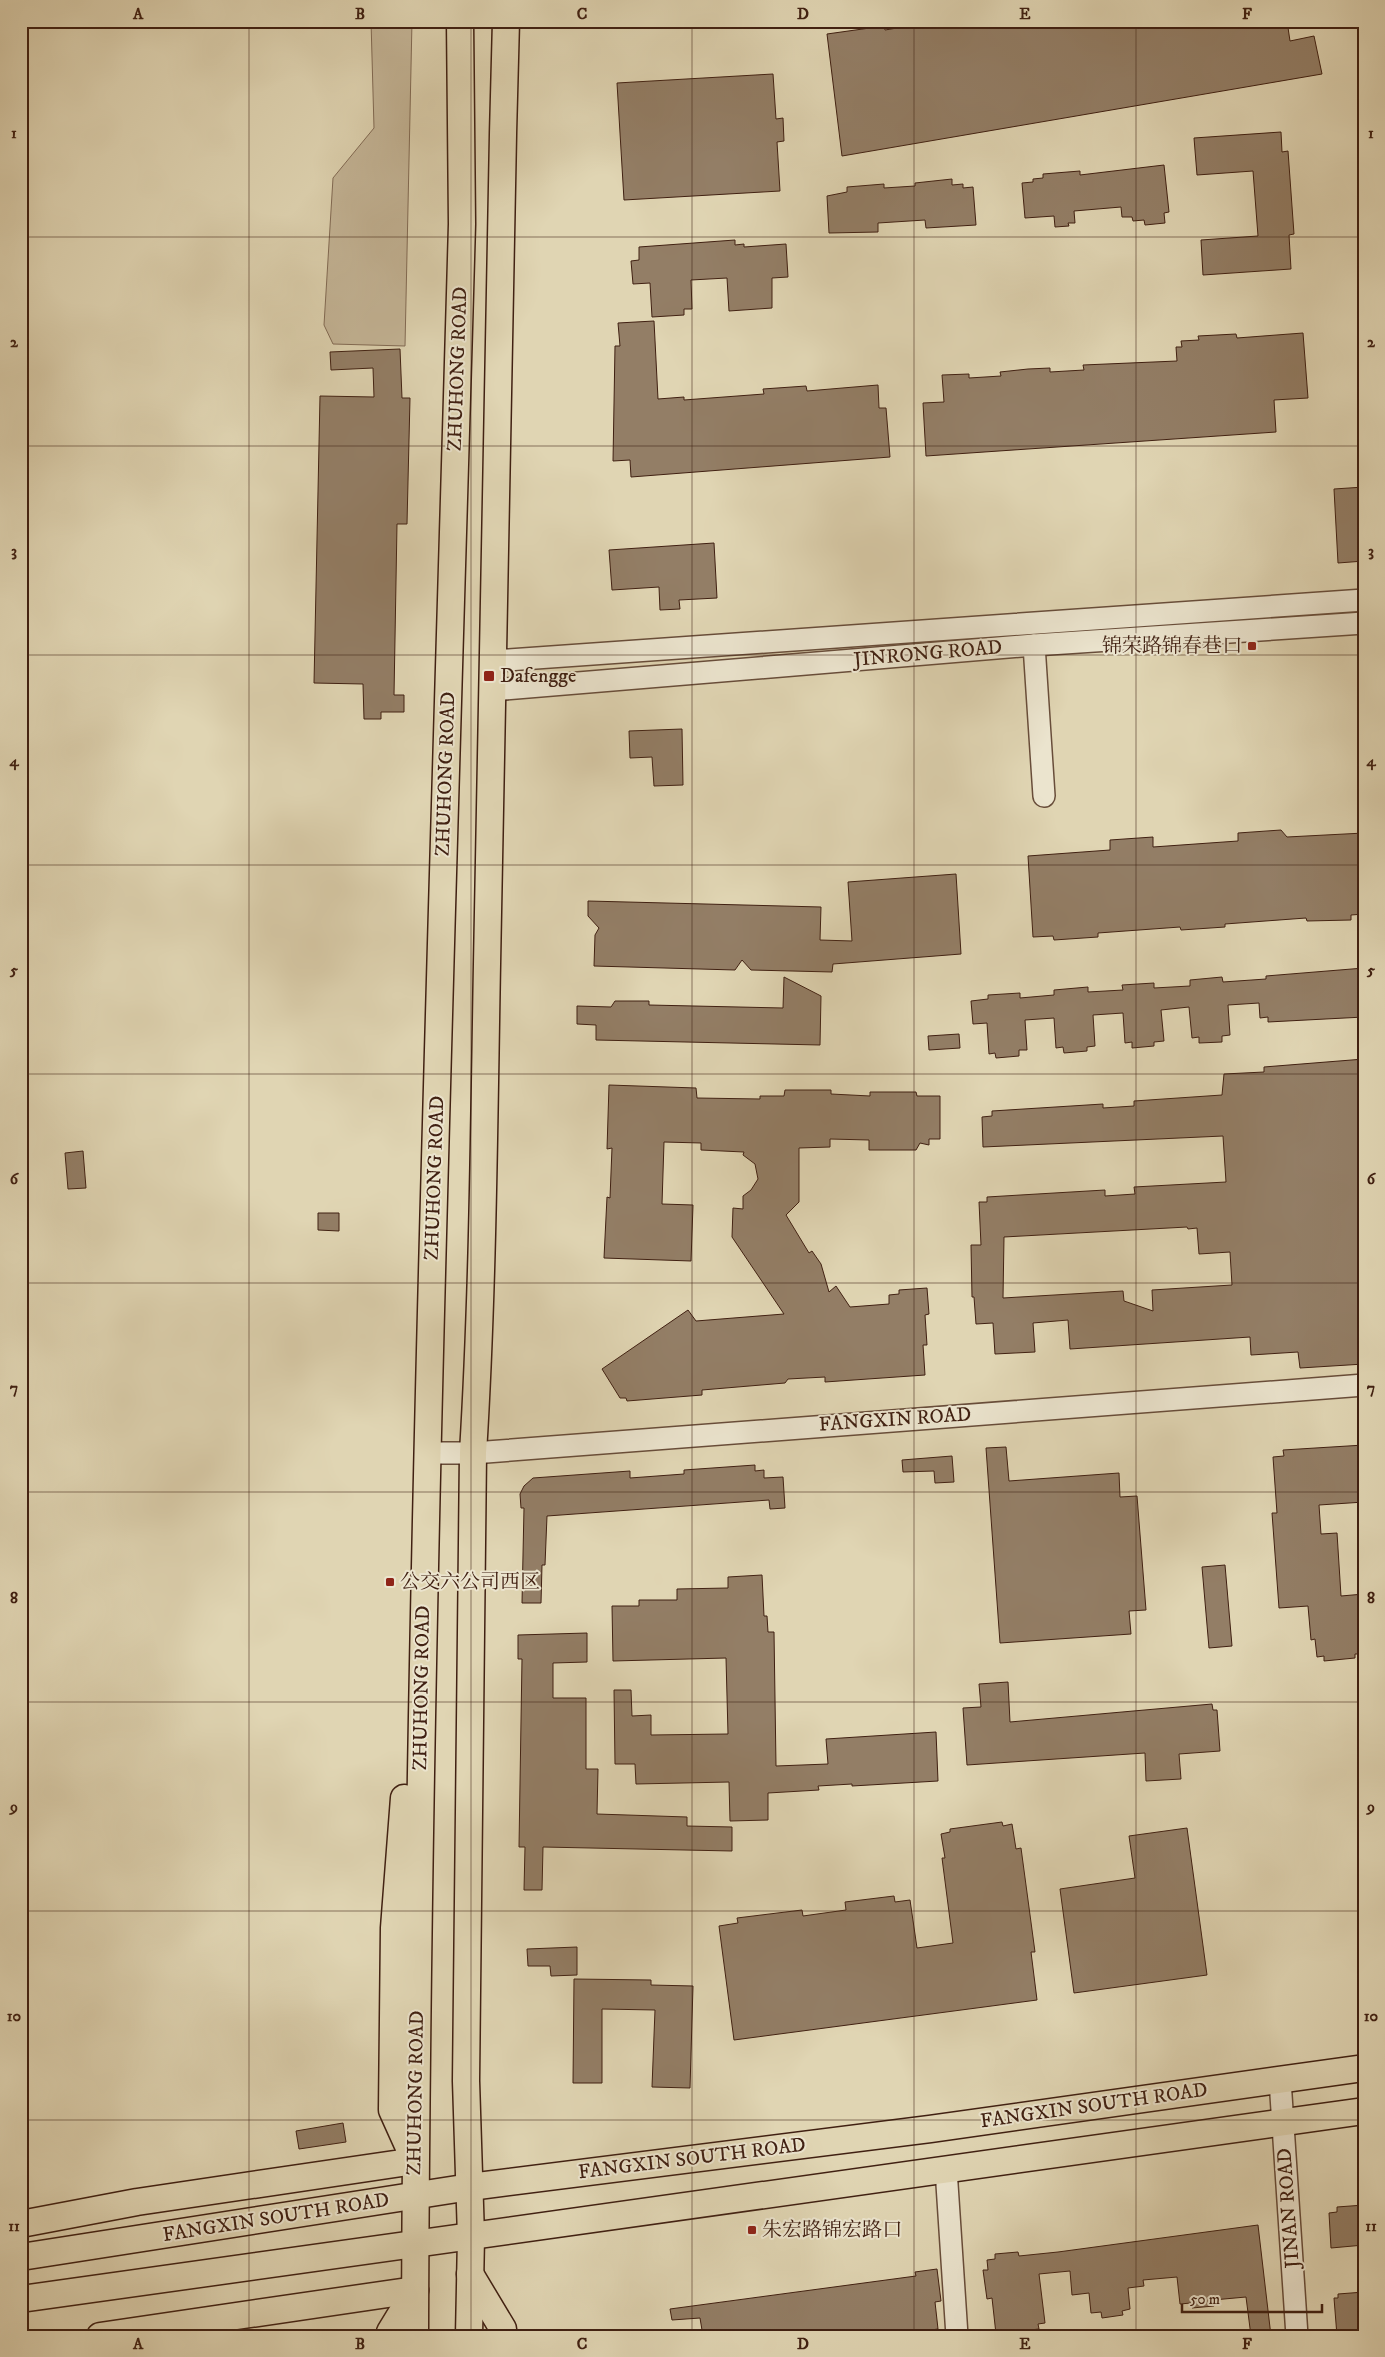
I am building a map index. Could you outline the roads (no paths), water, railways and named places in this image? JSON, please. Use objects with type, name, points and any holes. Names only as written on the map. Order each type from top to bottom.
[{"type":"main road","name":"ZHUHONG ROAD","points":[[415,2336],[415,2161],[427,1453],[462,224],[460,21]]},
{"type":"main road","name":"ZHUHONG ROAD","points":[[469,2336],[471,2237],[466,2071],[473,1453],[479,1336],[506,21]]},
{"type":"main road","name":"FANGXIN SOUTH ROAD","points":[[21,2257],[470,2187],[930,2129],[1364,2068]]},
{"type":"main road","name":"FANGXIN SOUTH ROAD","points":[[21,2299],[1364,2111]]},
{"type":"main road","points":[[21,2224],[137,2202],[415,2161]]},
{"type":"main road","points":[[470,2274],[503,2329],[502,2336]]},
{"type":"main road","points":[[100,2336],[415,2290]]},
{"type":"main road","points":[[390,2336],[390,2332],[415,2290]]},
{"type":"street","name":"JINRONG ROAD","points":[[494,661],[1364,600]]},
{"type":"street","name":"JINRONG ROAD","points":[[493,690],[1034,645],[1364,623]]},
{"type":"street","points":[[1034,645],[1044,796]]},
{"type":"street","name":"FANGXIN ROAD","points":[[427,1453],[473,1453],[1364,1385]]},
{"type":"street","name":"JINAN ROAD","points":[[1280,2080],[1297,2336]]},
{"type":"street","points":[[946,2169],[957,2336]]},
{"type":"place","name":"锦荣路锦春巷口","points":[[1252,646]]},
{"type":"place","name":"Dafengge","points":[[489,676]]},
{"type":"place","name":"公交六公司西区","points":[[390,1582]]},
{"type":"place","name":"朱宏路锦宏路口","points":[[752,2230]]}]
